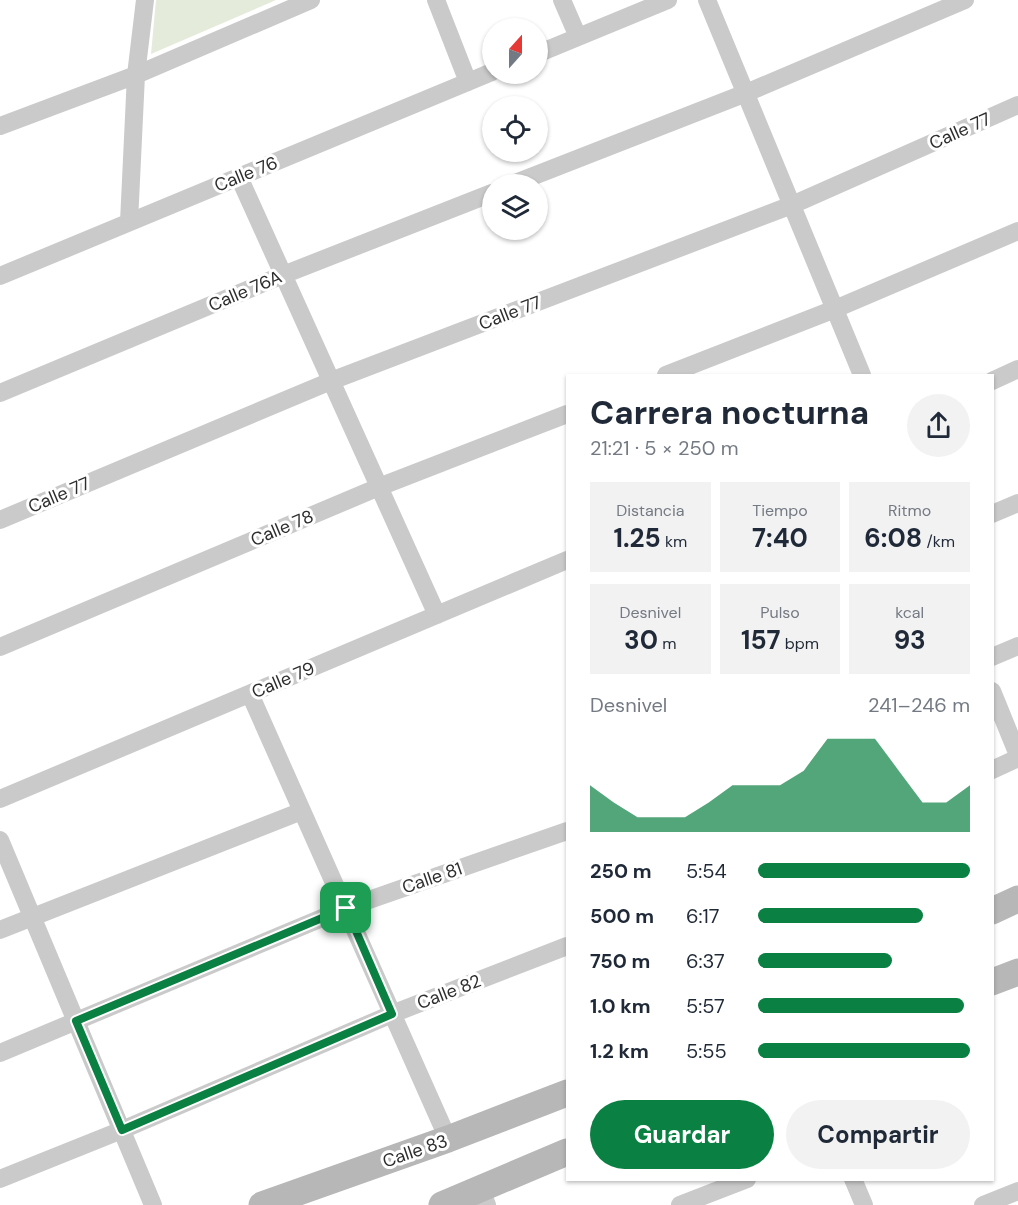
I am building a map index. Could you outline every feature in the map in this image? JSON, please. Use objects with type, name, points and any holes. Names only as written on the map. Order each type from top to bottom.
[{"type":"main road","points":[[994,910],[1018,899]]},
{"type":"main road","points":[[994,981],[1018,972]]},
{"type":"main road","name":"Calle 83","points":[[262,1205],[448,1139],[566,1093]]},
{"type":"main road","points":[[442,1205],[483,1196],[566,1153]]},
{"type":"street","points":[[129,222],[136,75],[144,0]]},
{"type":"street","points":[[0,126],[136,75],[311,0]]},
{"type":"street","points":[[436,0],[468,82]]},
{"type":"street","points":[[562,0],[578,37]]},
{"type":"street","points":[[548,49],[668,0]]},
{"type":"street","points":[[707,0],[862,374]]},
{"type":"street","points":[[539,174],[746,93],[965,0]]},
{"type":"street","name":"Calle 76","points":[[0,276],[482,76]]},
{"type":"street","name":"Calle 77","points":[[0,520],[332,381],[792,206],[1018,105]]},
{"type":"street","points":[[239,177],[437,615]]},
{"type":"street","name":"Calle 76A","points":[[0,393],[284,275],[482,197]]},
{"type":"street","points":[[669,374],[835,309],[1018,231]]},
{"type":"street","points":[[994,380],[1018,369]]},
{"type":"street","name":"Calle 78","points":[[0,647],[380,487],[566,414]]},
{"type":"street","points":[[994,513],[1018,503]]},
{"type":"street","name":"Calle 79","points":[[0,799],[566,560]]},
{"type":"street","points":[[994,656],[1018,646]]},
{"type":"street","points":[[250,694],[448,1139]]},
{"type":"street","points":[[994,696],[1018,757],[994,769]]},
{"type":"street","points":[[0,930],[302,811]]},
{"type":"street","name":"Calle 81","points":[[0,1053],[346,908],[566,831]]},
{"type":"street","points":[[0,840],[153,1205]]},
{"type":"street","name":"Calle 82","points":[[0,1179],[122,1130],[392,1014],[566,946]]},
{"type":"street","points":[[680,1205],[742,1181]]},
{"type":"street","points":[[854,1181],[864,1205]]},
{"type":"street","points":[[983,1205],[1018,1191]]},
{"type":"green space","points":[[156,0],[276,0],[151,54]]},
{"type":"route","points":[[346,908],[392,1014],[122,1130],[76,1021],[346,908]]}]
